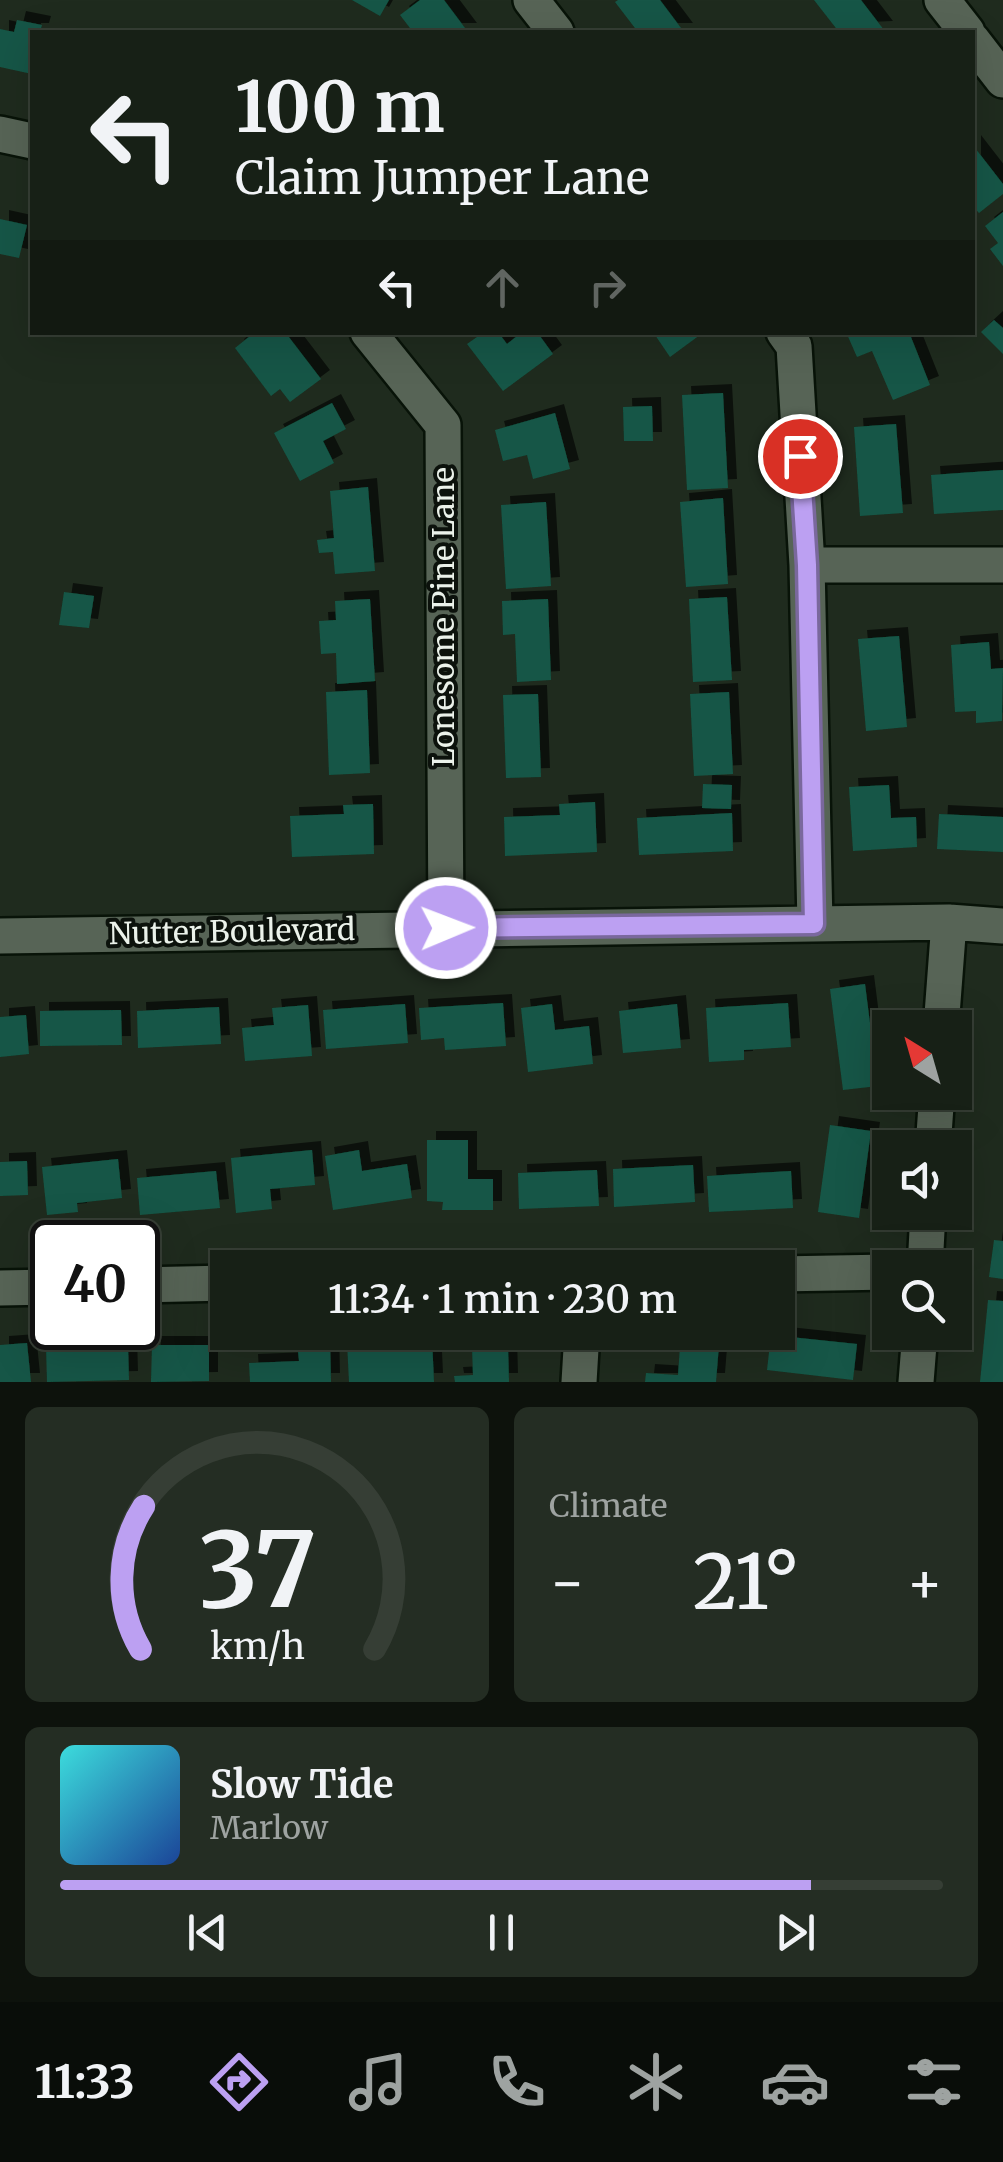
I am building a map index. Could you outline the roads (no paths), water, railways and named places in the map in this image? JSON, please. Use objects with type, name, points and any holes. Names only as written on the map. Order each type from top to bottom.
[{"type":"street","points":[[532,0],[554,30]]},
{"type":"street","points":[[942,0],[964,30]]},
{"type":"street","points":[[975,44],[1003,80]]},
{"type":"street","points":[[0,134],[30,141]]},
{"type":"street","name":"Lonesome Pine Lane","points":[[370,335],[443,424],[446,928]]},
{"type":"street","points":[[786,335],[794,346],[807,565],[814,924]]},
{"type":"street","points":[[807,565],[1003,564]]},
{"type":"street","points":[[943,1010],[949,922]]},
{"type":"street","name":"Nutter Boulevard","points":[[0,936],[949,922],[1003,926]]},
{"type":"street","points":[[795,1274],[872,1272]]},
{"type":"street","points":[[160,1285],[210,1284]]},
{"type":"street","points":[[0,1288],[30,1287]]},
{"type":"street","points":[[579,1382],[581,1350]]},
{"type":"street","points":[[916,1382],[919,1350]]}]
